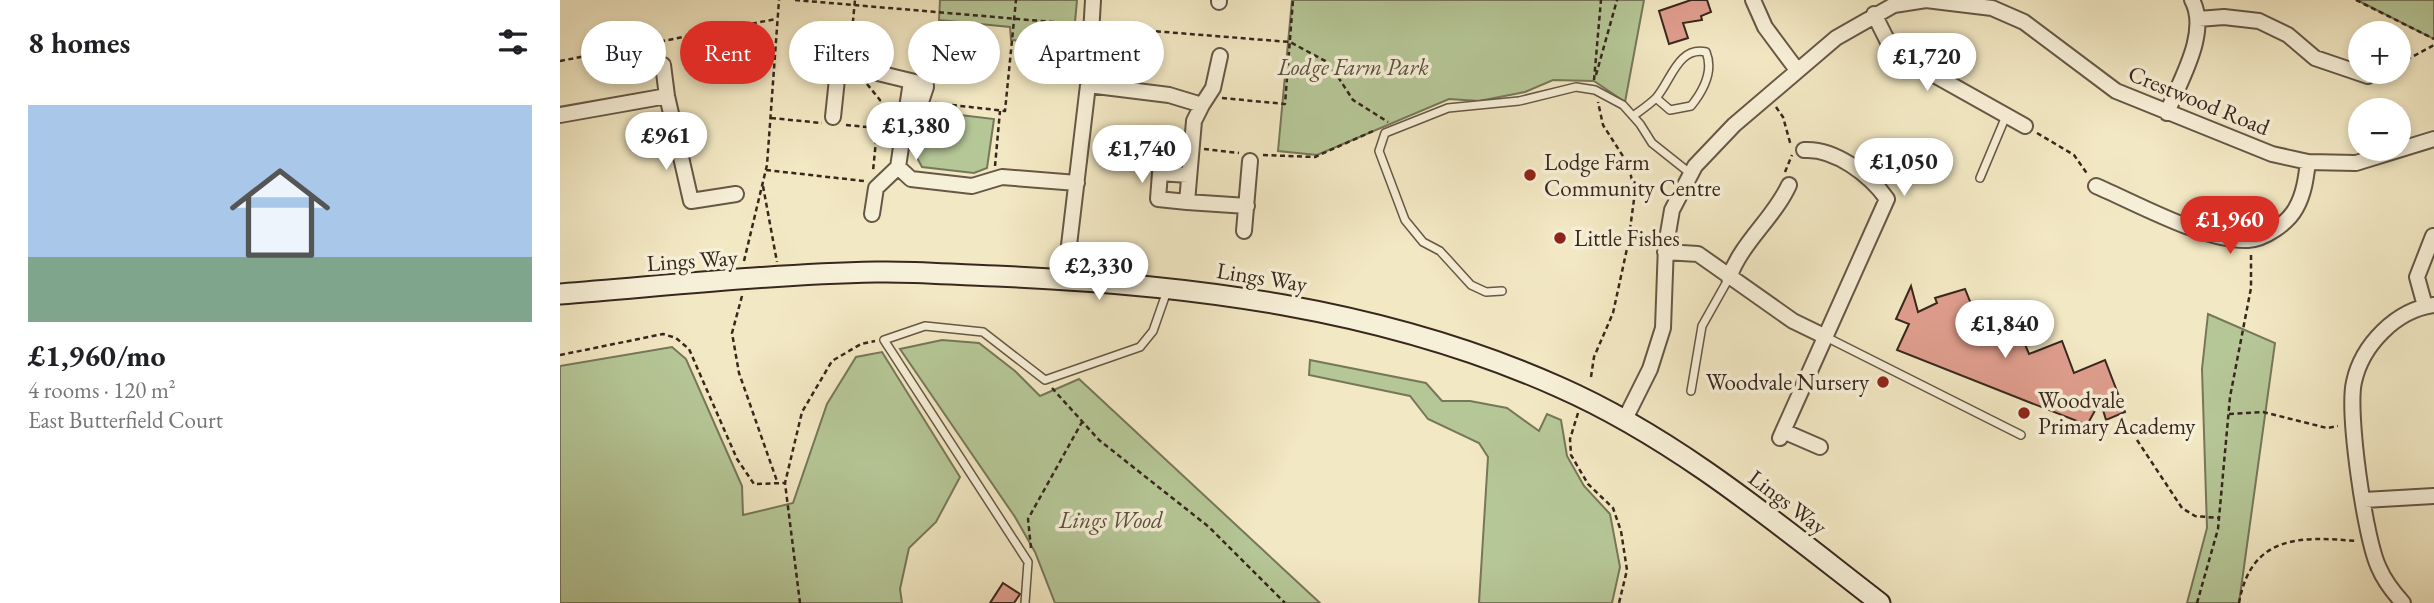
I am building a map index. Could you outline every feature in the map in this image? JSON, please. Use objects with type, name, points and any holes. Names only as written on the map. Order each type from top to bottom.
[{"type":"street","points":[[1093,0],[1093,21]]},
{"type":"street","points":[[1754,0],[1765,27],[1797,70]]},
{"type":"street","name":"Crestwood Road","points":[[1624,421],[1650,369],[1663,327],[1665,252],[1672,210],[1691,174],[1734,125],[1797,70],[1836,38],[1874,14],[1895,5],[1926,0],[1992,8],[2024,22],[2116,92],[2272,154],[2308,162],[2356,163],[2434,139]]},
{"type":"street","points":[[2167,113],[2196,38],[2198,19],[2192,0]]},
{"type":"street","points":[[1874,14],[1891,48],[1902,57],[2025,126]]},
{"type":"street","points":[[2198,19],[2224,17],[2259,21],[2288,35],[2315,58],[2348,69]]},
{"type":"street","points":[[1187,202],[1194,121],[1217,77],[1220,56]]},
{"type":"street","points":[[894,82],[919,91]]},
{"type":"street","points":[[665,84],[691,201],[736,194]]},
{"type":"street","points":[[834,117],[837,84]]},
{"type":"street","points":[[872,214],[876,188],[898,167],[923,84]]},
{"type":"street","points":[[1065,279],[1088,85],[1205,101]]},
{"type":"street","points":[[560,115],[667,96]]},
{"type":"street","points":[[1797,153],[1815,150],[1863,173],[1887,200],[1781,435],[1820,447]]},
{"type":"street","points":[[1244,231],[1250,161]]},
{"type":"street","points":[[2096,186],[2219,237],[2250,240],[2280,227],[2295,211],[2303,193],[2308,162]]},
{"type":"street","points":[[898,167],[911,179],[971,186],[1002,177],[1077,183]]},
{"type":"street","points":[[1188,175],[1160,173],[1158,199],[1247,206]]},
{"type":"street","points":[[1729,278],[1756,234],[1781,202],[1789,185]]},
{"type":"street","points":[[2401,602],[2379,568],[2370,543],[2353,423],[2353,383],[2361,360],[2377,337],[2398,318],[2429,305],[2417,277],[2433,236]]},
{"type":"street","points":[[1665,252],[1698,254],[1793,321],[1826,337]]},
{"type":"street","name":"Lings Way","points":[[560,293],[877,272],[1065,279],[1169,287],[1345,316],[1471,353],[1560,387],[1624,421],[1762,511],[1880,603]]},
{"type":"street","points":[[2364,500],[2434,496]]},
{"type":"lane","points":[[1633,116],[1656,98],[1683,57],[1698,51],[1706,52],[1710,61],[1707,79],[1701,94],[1691,106],[1670,110],[1656,98]]},
{"type":"lane","points":[[1502,291],[1486,292],[1471,285],[1440,251],[1423,242],[1405,220],[1379,151],[1385,132],[1448,108],[1519,101],[1576,88],[1595,90],[1623,105],[1651,143],[1691,174]]},
{"type":"lane","points":[[1980,178],[2006,116]]},
{"type":"lane","points":[[1691,391],[1702,326],[1729,278]]},
{"type":"lane","points":[[1025,603],[1028,562],[884,340],[925,326],[983,331],[1045,380],[1140,347],[1153,331],[1169,287]]},
{"type":"lane","points":[[1826,337],[2021,435]]},
{"type":"path","points":[[744,261],[765,170],[779,0]]},
{"type":"path","points":[[795,0],[1040,21]]},
{"type":"path","points":[[851,21],[855,0]]},
{"type":"path","points":[[919,91],[946,107],[1005,111],[1016,0]]},
{"type":"path","points":[[1205,101],[1285,104],[1293,0]]},
{"type":"path","points":[[1601,0],[1593,84],[1617,0]]},
{"type":"path","points":[[2356,0],[2434,40]]},
{"type":"path","points":[[560,61],[777,19]]},
{"type":"path","points":[[1164,32],[1290,41],[1329,63],[1353,100],[1365,110],[1397,127]]},
{"type":"path","points":[[2411,58],[2434,46]]},
{"type":"path","points":[[765,170],[872,182],[880,100],[868,84]]},
{"type":"path","points":[[1591,377],[1594,357],[1613,313],[1628,244],[1634,192],[1628,164],[1603,125],[1595,90]]},
{"type":"path","points":[[1768,96],[1783,117],[1797,153]]},
{"type":"path","points":[[993,180],[1000,111]]},
{"type":"path","points":[[2025,126],[2074,155],[2096,186]]},
{"type":"path","points":[[762,182],[780,279]]},
{"type":"path","points":[[2197,603],[2219,518],[2229,414],[2251,288],[2250,240]]},
{"type":"path","points":[[743,293],[732,333],[739,373],[778,484]]},
{"type":"path","points":[[560,355],[663,334],[676,338],[690,349],[737,459],[754,484],[785,483]]},
{"type":"path","points":[[800,603],[785,483],[802,412],[832,361],[861,344],[884,340]]},
{"type":"path","points":[[1045,380],[1099,440],[1209,527],[1285,603]]},
{"type":"path","points":[[1578,413],[1570,439],[1571,455],[1588,484],[1613,508],[1621,531],[1628,570],[1619,603]]},
{"type":"path","points":[[2229,414],[2281,415],[2327,428],[2353,423]]},
{"type":"path","points":[[1032,554],[1028,519],[1082,422]]},
{"type":"path","points":[[2137,439],[2182,508],[2195,516],[2219,518]]},
{"type":"path","points":[[2239,603],[2242,586],[2252,568],[2271,549],[2285,541],[2335,539],[2370,543]]},
{"type":"green space","points":[[940,0],[1077,0],[1075,21],[1014,21],[1014,40],[1011,40],[1010,27],[1000,26],[1000,21],[939,20]]},
{"type":"green space","name":"Lodge Farm Park","points":[[1292,0],[1644,0],[1625,102],[1594,81],[1553,80],[1525,92],[1479,101],[1449,99],[1317,155],[1278,151]]},
{"type":"green space","points":[[2356,0],[2434,0],[2434,39],[2411,27],[2411,21],[2398,21]]},
{"type":"green space","points":[[960,115],[994,119],[987,168],[974,173],[922,167],[915,154],[922,122],[943,124]]},
{"type":"green space","points":[[2208,314],[2275,343],[2239,603],[2187,603],[2207,528],[2202,369]]},
{"type":"green space","name":"Lings Wood","points":[[942,340],[979,343],[1015,371],[1040,396],[1079,379],[1320,603],[1055,603],[1035,552],[1015,517],[900,349]]},
{"type":"green space","points":[[672,347],[686,359],[742,486],[743,515],[793,503],[827,404],[856,357],[882,352],[960,477],[936,522],[909,548],[900,589],[902,603],[560,603],[560,366]]},
{"type":"green space","points":[[1310,360],[1426,383],[1442,401],[1470,401],[1507,408],[1539,431],[1547,414],[1561,420],[1567,456],[1584,486],[1610,514],[1620,567],[1612,603],[1479,603],[1488,457],[1479,443],[1428,419],[1410,396],[1309,375]]},
{"type":"building","points":[[1691,0],[1707,0],[1711,12],[1701,16],[1702,20],[1683,23],[1688,38],[1669,44],[1659,11]]},
{"type":"building","points":[[1911,286],[1918,312],[1937,303],[1935,298],[1965,289],[1984,336],[2016,323],[2029,354],[2062,341],[2074,373],[2105,360],[2125,412],[2106,420],[2103,410],[2097,407],[2087,425],[1897,350],[1909,324],[1896,319]]},
{"type":"building","points":[[1003,583],[1020,594],[1014,603],[990,603]]},
{"type":"place","name":"Lodge Farm Community Centre","points":[[1530,175]]},
{"type":"place","name":"Little Fishes","points":[[1560,238]]},
{"type":"place","name":"Woodvale Nursery","points":[[1883,382]]},
{"type":"place","name":"Woodvale Primary Academy","points":[[2024,413]]}]
